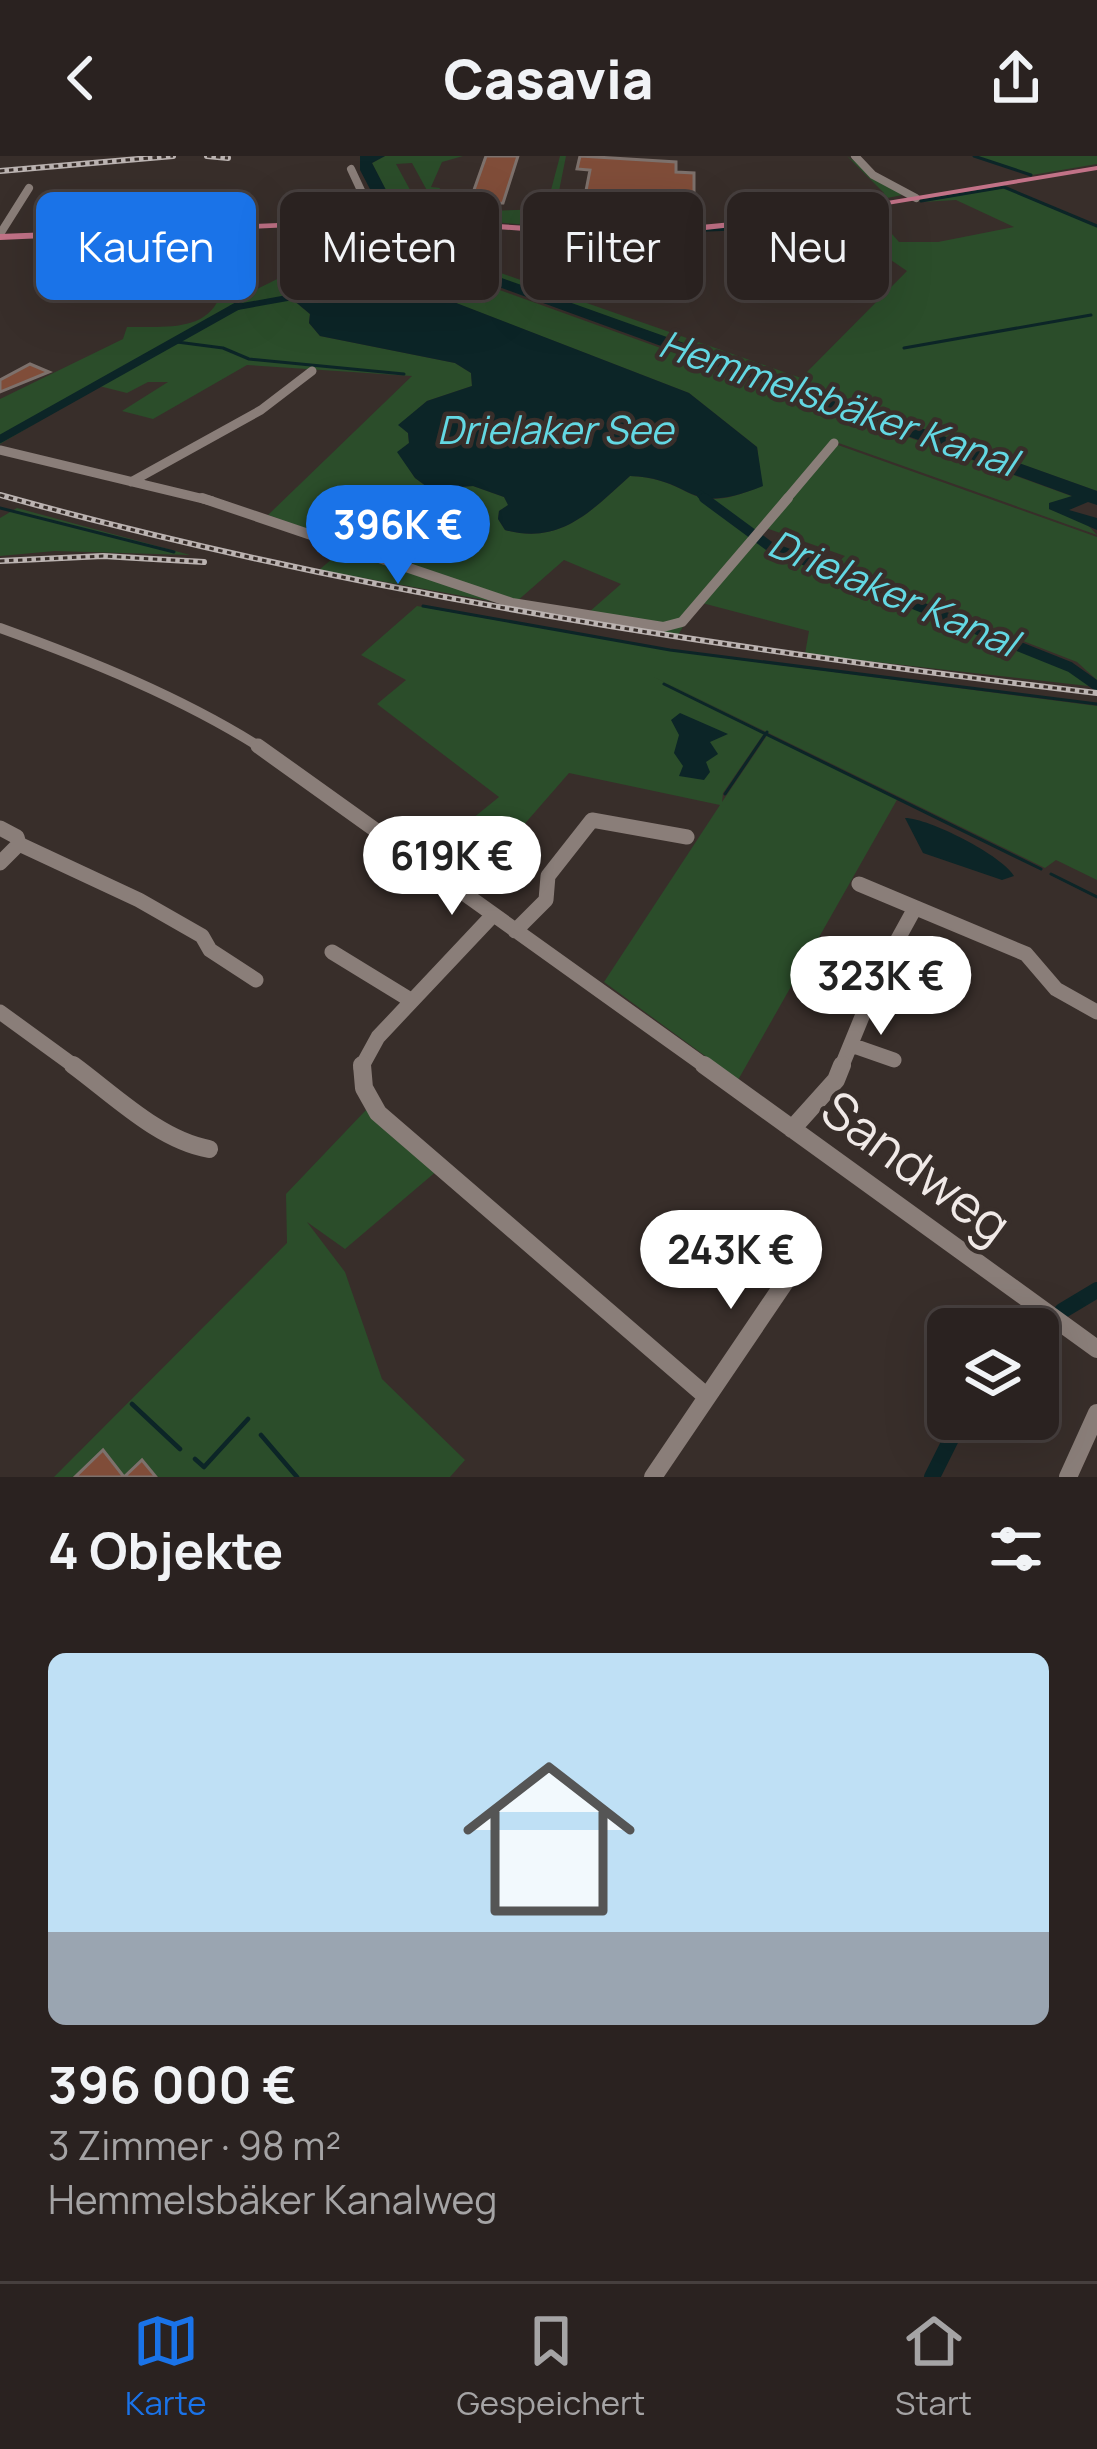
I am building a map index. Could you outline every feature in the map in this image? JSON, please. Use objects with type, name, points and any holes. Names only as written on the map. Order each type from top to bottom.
[{"type":"main road","points":[[499,226],[669,232],[749,225],[1097,168]]},
{"type":"main road","points":[[0,236],[280,225]]},
{"type":"street","points":[[856,156],[873,175],[916,198]]},
{"type":"street","points":[[351,169],[362,192]]},
{"type":"street","points":[[0,236],[29,188]]},
{"type":"street","points":[[900,190],[940,194]]},
{"type":"street","points":[[131,482],[261,410],[312,371]]},
{"type":"street","points":[[0,450],[249,512],[512,603],[663,627],[682,622],[834,443]]},
{"type":"street","name":"Sandweg","points":[[0,628],[56,647],[233,730],[292,766],[424,865],[454,861],[464,866],[452,885],[1097,1349]]},
{"type":"street","points":[[515,931],[546,900],[548,876],[592,820],[687,837]]},
{"type":"street","points":[[0,828],[17,836],[19,844]]},
{"type":"street","points":[[0,863],[19,844]]},
{"type":"street","points":[[19,844],[139,900],[202,936],[211,950],[256,980]]},
{"type":"street","points":[[859,884],[1026,954],[1034,970],[1056,990],[1097,1012]]},
{"type":"street","points":[[792,1129],[836,1080],[882,968],[915,908]]},
{"type":"street","points":[[493,915],[419,983],[412,1000],[374,1041],[362,1064],[361,1083],[371,1104],[526,1245],[706,1396]]},
{"type":"street","points":[[332,952],[412,1000]]},
{"type":"street","points":[[882,968],[916,985]]},
{"type":"street","points":[[0,1012],[161,1129],[187,1145],[208,1149]]},
{"type":"street","points":[[851,1045],[894,1060]]},
{"type":"street","points":[[653,1477],[802,1257]]},
{"type":"street","points":[[1067,1477],[1097,1413]]},
{"type":"green space","points":[[385,156],[463,156],[442,162],[431,187],[440,188],[438,192],[428,192],[412,163],[396,164],[411,192],[387,192],[372,163]]},
{"type":"green space","points":[[560,156],[566,156],[559,192],[550,192]]},
{"type":"green space","points":[[847,156],[902,195],[889,198],[889,192],[883,192]]},
{"type":"green space","points":[[976,156],[1097,156],[1097,164],[1032,175]]},
{"type":"green space","points":[[1004,188],[1097,227],[1097,491],[561,300],[578,300],[801,378],[878,300],[889,300],[889,289],[907,271],[889,259],[889,231],[899,242],[938,242],[1014,227],[956,200],[922,202]]},
{"type":"green space","points":[[523,210],[523,225],[499,222],[499,211]]},
{"type":"green space","points":[[499,272],[523,281],[523,286],[499,278]]},
{"type":"green space","points":[[280,278],[280,300],[293,300],[310,314],[309,323],[320,336],[455,363],[471,373],[472,386],[427,401],[399,425],[408,433],[409,443],[398,452],[415,478],[430,489],[473,486],[504,497],[509,505],[499,511],[498,519],[505,530],[543,533],[559,529],[588,512],[630,476],[668,483],[704,498],[718,499],[762,486],[757,447],[689,393],[448,300],[499,300],[499,290],[1074,497],[1050,503],[1049,509],[1085,522],[1097,535],[833,441],[682,618],[649,624],[588,613],[621,584],[564,560],[516,602],[268,515],[412,376],[247,365],[153,419],[122,411],[168,382],[148,382],[127,393],[99,386],[0,444],[0,399],[123,339],[127,327],[192,322],[218,300],[256,300],[256,290]]},
{"type":"green space","points":[[835,444],[1097,537],[1097,680],[1077,662],[833,567],[845,556],[766,528]]},
{"type":"green space","points":[[17,508],[190,555],[55,551],[0,556],[0,518]]},
{"type":"green space","points":[[754,542],[1076,671],[1097,682],[1097,687],[805,654],[809,631],[702,603]]},
{"type":"green space","points":[[346,547],[501,603],[319,570]]},
{"type":"green space","points":[[502,603],[684,625],[678,635]]},
{"type":"green space","points":[[417,606],[672,651],[1097,706],[1097,880],[1056,860],[1045,868],[652,676],[765,732],[723,793],[722,802],[768,734],[898,798],[738,1080],[604,982],[720,805],[569,773],[487,867],[468,853],[430,853],[499,797],[377,704],[406,680],[361,655]]},
{"type":"green space","points":[[366,1110],[438,1170],[345,1249],[307,1222],[345,1272],[382,1379],[465,1460],[450,1477],[54,1477],[287,1243],[286,1194]]},
{"type":"water","points":[[360,156],[385,156],[372,163],[387,192],[372,192],[360,170]]},
{"type":"water","points":[[499,277],[523,286],[523,296],[499,287]]},
{"type":"water","name":"Drielaker See","points":[[293,300],[449,300],[689,393],[757,447],[763,486],[737,495],[704,498],[668,483],[630,476],[559,529],[543,533],[505,530],[498,519],[499,511],[508,505],[504,497],[473,486],[430,489],[415,478],[397,452],[409,443],[408,433],[398,425],[427,401],[472,386],[471,373],[455,363],[320,336],[309,323],[310,314]]},
{"type":"water","name":"Hemmelsbäker Kanal","points":[[535,300],[563,300],[1097,491],[1097,505],[1088,502],[1069,510],[1097,518],[1097,530],[1049,509],[1049,503],[1072,496]]},
{"type":"water","points":[[680,713],[728,734],[710,742],[718,754],[706,762],[710,772],[704,780],[679,776],[683,766],[674,753],[679,735],[671,720]]},
{"type":"water","points":[[905,818],[964,840],[996,858],[1014,876],[1002,880],[923,853]]},
{"type":"building","points":[[486,156],[518,156],[503,203],[499,203],[499,192],[473,192]]},
{"type":"building","points":[[580,156],[676,162],[676,172],[694,173],[694,192],[586,192],[590,170],[577,169]]},
{"type":"building","points":[[30,364],[49,372],[0,392],[0,380]]},
{"type":"building","points":[[103,1450],[124,1477],[75,1477]]},
{"type":"building","points":[[142,1460],[156,1477],[124,1477]]},
{"type":"waterway","points":[[974,156],[1031,175]]},
{"type":"waterway","points":[[921,201],[1004,187],[1097,226]]},
{"type":"waterway","points":[[703,230],[727,229]]},
{"type":"waterway","points":[[234,308],[280,299]]},
{"type":"waterway","points":[[234,308],[239,305]]},
{"type":"waterway","points":[[0,439],[234,308]]},
{"type":"waterway","points":[[904,348],[1091,315]]},
{"type":"waterway","points":[[177,342],[223,348],[249,359],[404,374]]},
{"type":"waterway","name":"Drielaker Kanal","points":[[701,495],[708,501]]},
{"type":"waterway","name":"Drielaker Kanal","points":[[704,498],[708,501]]},
{"type":"waterway","name":"Drielaker Kanal","points":[[708,501],[769,546],[1070,667],[1097,686]]},
{"type":"waterway","points":[[0,508],[174,552]]},
{"type":"waterway","points":[[423,606],[670,650],[1097,704]]},
{"type":"waterway","points":[[664,684],[766,734]]},
{"type":"waterway","points":[[725,794],[766,734]]},
{"type":"waterway","points":[[766,734],[1041,869]]},
{"type":"waterway","points":[[1051,874],[1097,897]]},
{"type":"waterway","points":[[1062,1311],[1097,1290]]},
{"type":"waterway","points":[[132,1404],[180,1449]]},
{"type":"waterway","points":[[195,1459],[204,1467],[248,1419]]},
{"type":"waterway","points":[[261,1435],[297,1477]]},
{"type":"waterway","points":[[932,1477],[950,1440]]},
{"type":"railway","points":[[0,171],[173,156]]},
{"type":"railway","points":[[207,156],[228,158]]},
{"type":"railway","points":[[0,495],[271,562],[544,615],[820,658],[1097,693]]},
{"type":"railway","points":[[0,561],[103,556],[204,562]]}]
